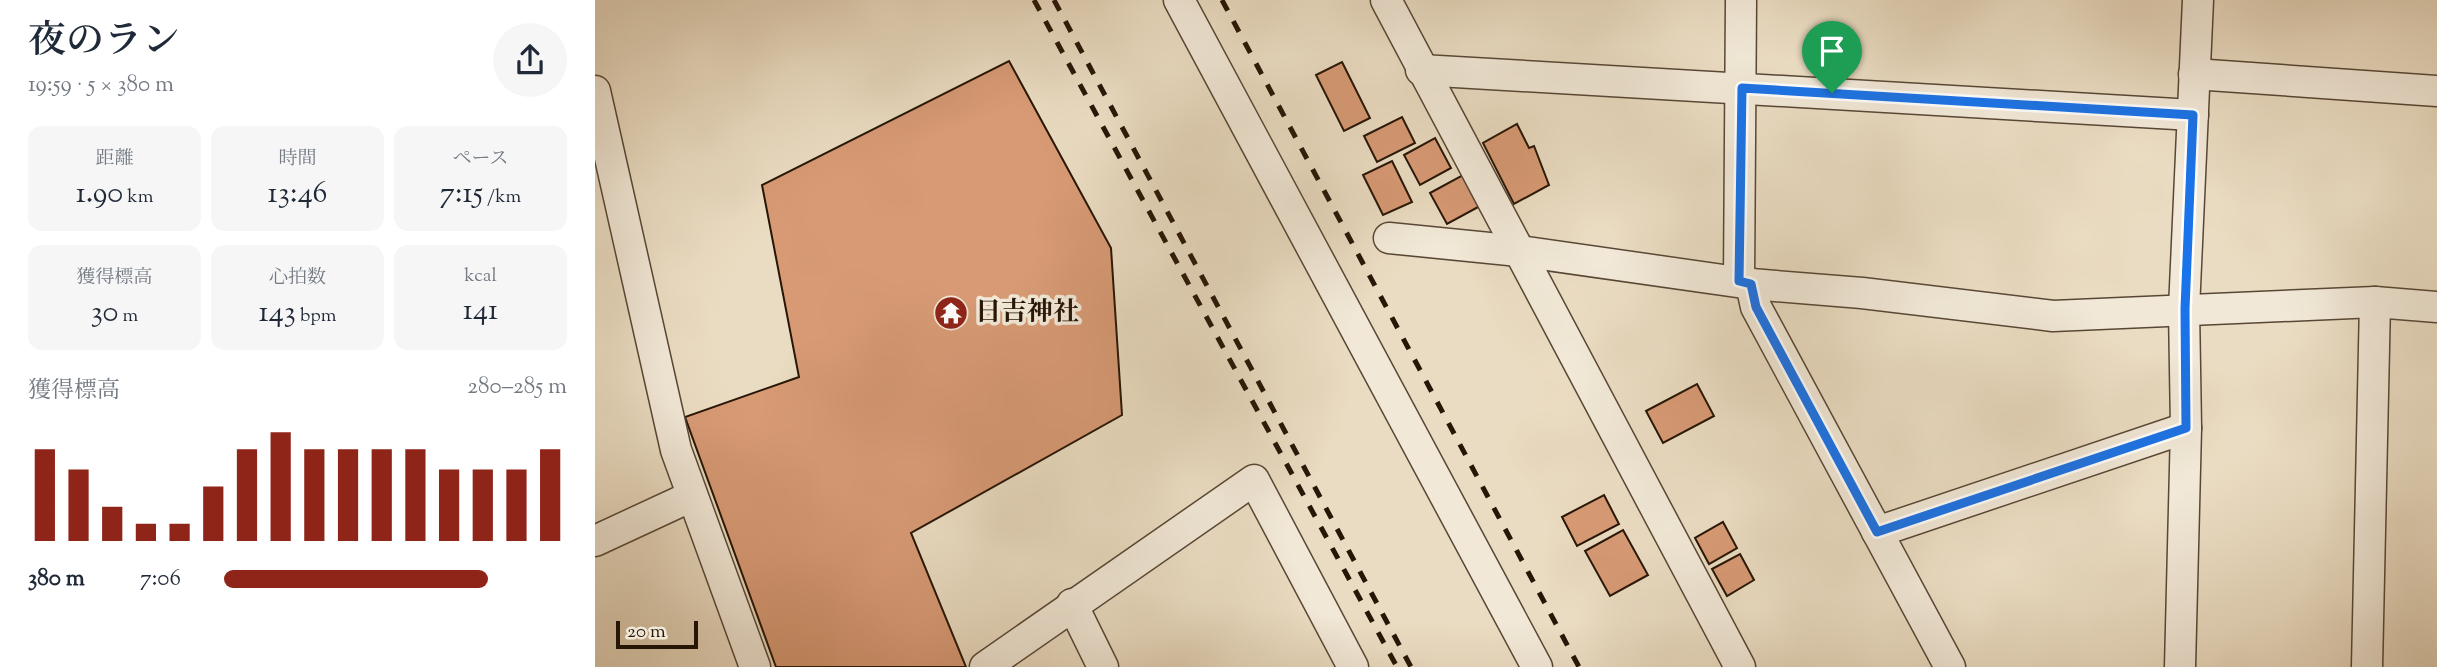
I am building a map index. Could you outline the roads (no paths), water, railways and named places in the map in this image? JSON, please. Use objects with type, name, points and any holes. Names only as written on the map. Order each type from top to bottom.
[{"type":"street","points":[[1179,0],[1304,238],[1537,667]]},
{"type":"street","points":[[1386,0],[1740,667]]},
{"type":"street","points":[[1741,0],[1745,282],[1950,667]]},
{"type":"street","points":[[2180,667],[2186,428],[2185,309],[2197,0]]},
{"type":"street","points":[[1422,70],[2193,115]]},
{"type":"street","points":[[2194,74],[2437,91]]},
{"type":"street","points":[[595,91],[676,450],[755,667]]},
{"type":"street","points":[[1388,237],[1519,251],[1745,282],[2053,316],[2375,302],[2437,307]]},
{"type":"street","points":[[2367,667],[2375,302]]},
{"type":"street","points":[[1877,532],[2186,428]]},
{"type":"street","points":[[985,667],[1254,480],[1353,667]]},
{"type":"street","points":[[595,541],[692,496]]},
{"type":"street","points":[[1072,604],[1103,667]]},
{"type":"railway","points":[[1034,0],[1397,667]]},
{"type":"railway","points":[[1054,0],[1411,667]]},
{"type":"railway","points":[[1222,0],[1579,667]]},
{"type":"place","name":"日吉神社","points":[[951,313]]}]
